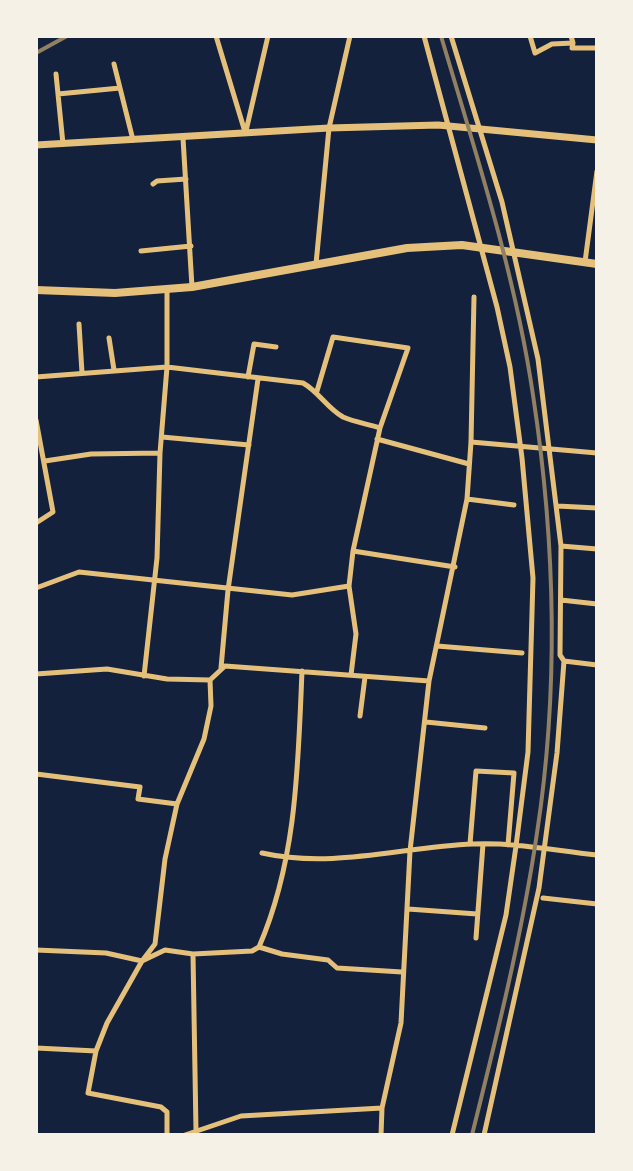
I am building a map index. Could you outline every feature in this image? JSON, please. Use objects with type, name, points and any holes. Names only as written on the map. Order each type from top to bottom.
[{"type":"main road","points":[[36,290],[116,293],[167,289],[407,248],[481,245],[597,264]]},
{"type":"street","points":[[216,36],[245,132]]},
{"type":"street","points":[[316,264],[328,128],[350,36]]},
{"type":"street","points":[[424,36],[481,245],[510,367],[521,446],[533,578],[528,752],[516,846],[506,915],[453,1135]]},
{"type":"street","points":[[451,36],[515,251],[538,359],[551,449],[561,546],[560,655],[564,661],[556,753],[539,888],[484,1135]]},
{"type":"street","points":[[530,36],[535,52],[552,44],[573,43]]},
{"type":"street","points":[[571,36],[572,48],[597,48]]},
{"type":"street","points":[[245,132],[267,37]]},
{"type":"street","points":[[114,64],[133,140]]},
{"type":"street","points":[[56,74],[63,144]]},
{"type":"street","points":[[58,94],[120,88]]},
{"type":"street","points":[[36,145],[328,128],[449,126],[597,140]]},
{"type":"street","points":[[183,138],[192,246],[192,286]]},
{"type":"street","points":[[585,262],[596,194],[597,171]]},
{"type":"street","points":[[153,184],[157,181],[186,179]]},
{"type":"street","points":[[141,251],[192,246]]},
{"type":"street","points":[[144,676],[157,558],[160,453],[167,367],[167,289]]},
{"type":"street","points":[[381,1135],[382,1108],[401,1023],[410,851],[429,681],[455,567],[467,499],[471,441],[474,297]]},
{"type":"street","points":[[79,324],[82,373]]},
{"type":"street","points":[[317,391],[333,337],[408,348],[377,439],[353,551],[349,586],[356,634],[351,675]]},
{"type":"street","points":[[110,338],[114,370]]},
{"type":"street","points":[[248,377],[254,344],[276,347]]},
{"type":"street","points":[[36,376],[167,367],[303,383],[317,391],[327,404],[342,416],[380,428]]},
{"type":"street","points":[[221,668],[228,590],[258,379]]},
{"type":"street","points":[[36,420],[53,512],[36,523]]},
{"type":"street","points":[[162,437],[249,445]]},
{"type":"street","points":[[377,439],[469,464]]},
{"type":"street","points":[[471,441],[597,453]]},
{"type":"street","points":[[45,461],[90,454],[160,453]]},
{"type":"street","points":[[467,499],[514,505]]},
{"type":"street","points":[[557,506],[597,508]]},
{"type":"street","points":[[561,546],[597,549]]},
{"type":"street","points":[[353,551],[455,567]]},
{"type":"street","points":[[36,588],[79,572],[228,590],[292,595],[349,586]]},
{"type":"street","points":[[561,600],[597,604]]},
{"type":"street","points":[[437,646],[522,653]]},
{"type":"street","points":[[564,661],[597,665]]},
{"type":"street","points":[[167,1135],[167,1112],[161,1107],[88,1093],[96,1051],[107,1023],[142,961],[155,944],[165,859],[177,804],[204,739],[211,706],[210,680],[225,666],[429,681]]},
{"type":"street","points":[[36,674],[107,669],[167,679],[210,680]]},
{"type":"street","points":[[36,950],[106,952],[142,961],[165,950],[193,954],[252,951],[259,947],[279,894],[287,859],[297,784],[302,671]]},
{"type":"street","points":[[360,716],[365,677]]},
{"type":"street","points":[[426,722],[485,728]]},
{"type":"street","points":[[470,844],[476,771],[514,774],[508,845]]},
{"type":"street","points":[[36,774],[140,787],[138,799],[177,804]]},
{"type":"street","points":[[262,854],[287,859],[321,861],[483,844],[597,855]]},
{"type":"street","points":[[476,938],[483,844]]},
{"type":"street","points":[[543,898],[597,904]]},
{"type":"street","points":[[408,909],[477,914]]},
{"type":"street","points":[[259,947],[282,954],[328,960],[337,968],[402,972]]},
{"type":"street","points":[[193,954],[196,1131]]},
{"type":"street","points":[[36,1048],[96,1051]]},
{"type":"street","points":[[185,1135],[241,1116],[382,1108]]},
{"type":"railway","points":[[36,53],[67,36]]},
{"type":"railway","points":[[441,36],[481,169],[505,259],[525,349],[546,504],[552,614],[549,724],[537,833],[500,1022],[472,1135]]}]
